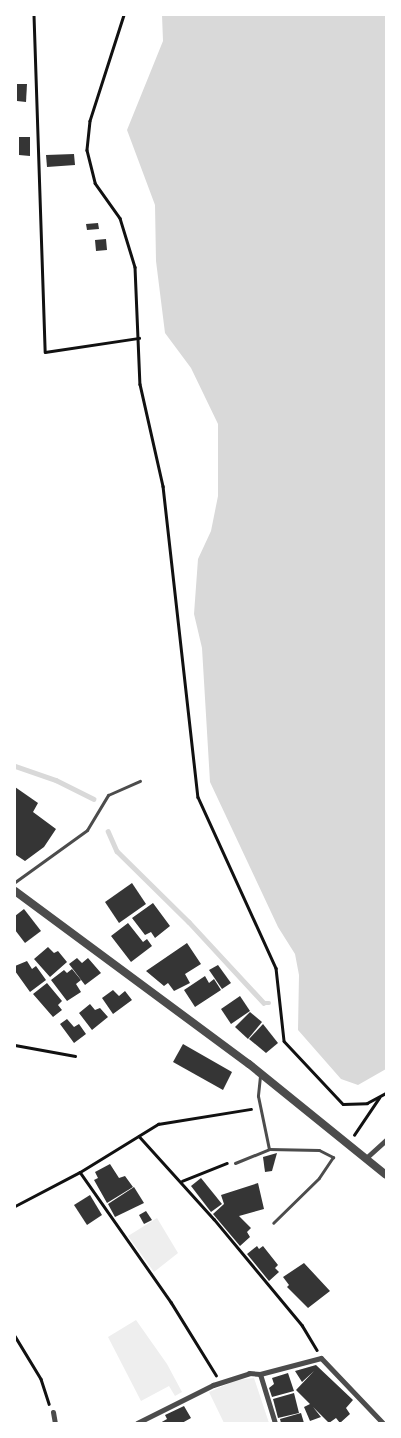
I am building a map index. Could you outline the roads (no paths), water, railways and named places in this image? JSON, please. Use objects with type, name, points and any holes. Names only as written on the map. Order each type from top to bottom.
[{"type":"street","points":[[15,892],[260,1073],[386,1175]]},
{"type":"street","points":[[366,1158],[386,1140]]},
{"type":"street","points":[[137,1423],[221,1383],[249,1373],[260,1374],[321,1358],[384,1423]]},
{"type":"street","points":[[260,1374],[275,1423]]},
{"type":"street","points":[[52,1412],[55,1423]]},
{"type":"lane","points":[[15,882],[88,830],[108,795],[140,781]]},
{"type":"lane","points":[[260,1073],[258,1096],[268,1149]]},
{"type":"lane","points":[[236,1163],[268,1149],[320,1150],[333,1157],[319,1178],[273,1224]]},
{"type":"waterway","points":[[15,766],[56,780],[94,799]]},
{"type":"waterway","points":[[108,831],[117,851],[189,922],[264,1003],[269,1003]]}]
